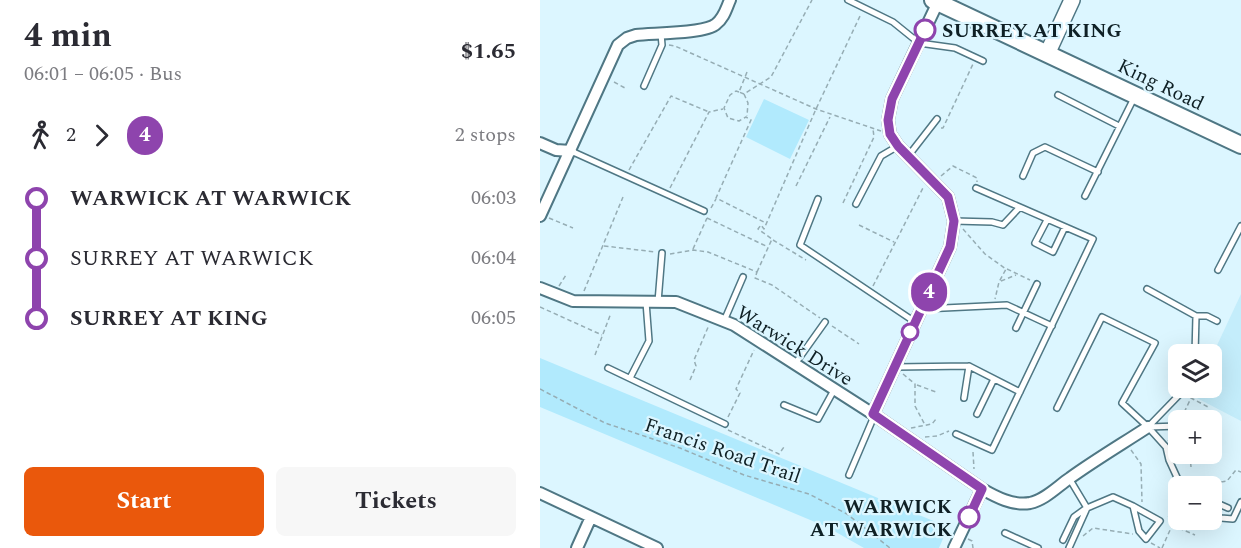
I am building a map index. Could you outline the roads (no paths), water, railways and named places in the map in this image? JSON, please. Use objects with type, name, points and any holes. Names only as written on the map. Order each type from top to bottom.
[{"type":"main road","name":"King Road","points":[[936,1],[1241,145]]},
{"type":"street","points":[[540,215],[618,45],[636,35],[703,30],[714,27],[723,18],[730,0]]},
{"type":"street","points":[[1048,52],[1072,0]]},
{"type":"street","points":[[873,414],[950,247],[954,221],[948,197],[898,146],[890,134],[888,120],[892,99],[936,1]]},
{"type":"street","points":[[540,143],[556,150],[571,151]]},
{"type":"street","name":"Warwick Drive","points":[[540,290],[573,301],[676,302],[734,325],[873,414],[982,489],[998,498],[1012,502],[1030,503],[1044,497],[1069,478],[1148,427]]},
{"type":"street","points":[[954,548],[982,489]]},
{"type":"street","points":[[540,493],[657,548]]},
{"type":"street","points":[[577,548],[591,517]]},
{"type":"lane","points":[[849,0],[893,21],[919,43],[955,48],[983,61]]},
{"type":"lane","points":[[644,86],[662,45],[661,33]]},
{"type":"lane","points":[[1058,95],[1119,126]]},
{"type":"lane","points":[[1085,196],[1136,95]]},
{"type":"lane","points":[[909,155],[935,122]]},
{"type":"lane","points":[[856,204],[881,156],[898,146]]},
{"type":"lane","points":[[1023,176],[1034,153],[1045,147],[1098,172]]},
{"type":"lane","points":[[571,151],[704,212]]},
{"type":"lane","points":[[953,432],[992,450],[1093,239],[976,188]]},
{"type":"lane","points":[[818,199],[800,245],[915,322]]},
{"type":"lane","points":[[954,221],[992,222],[1003,225],[1019,208]]},
{"type":"lane","points":[[1047,220],[1035,243],[1053,252],[1065,228]]},
{"type":"lane","points":[[1218,270],[1238,240],[1241,226]]},
{"type":"lane","points":[[658,302],[662,253]]},
{"type":"lane","points":[[724,321],[743,277]]},
{"type":"lane","points":[[1016,328],[1037,284]]},
{"type":"lane","points":[[1147,289],[1196,316],[1207,316],[1217,321]]},
{"type":"lane","points":[[630,378],[649,341],[646,302]]},
{"type":"lane","points":[[921,309],[1007,305],[1052,326]]},
{"type":"lane","points":[[1195,344],[1196,316]]},
{"type":"lane","points":[[1057,408],[1102,317],[1155,344],[1122,403],[1164,444],[1168,454]]},
{"type":"lane","points":[[795,364],[825,322]]},
{"type":"lane","points":[[893,368],[969,366],[1020,393]]},
{"type":"lane","points":[[964,398],[969,366]]},
{"type":"lane","points":[[608,368],[726,424]]},
{"type":"lane","points":[[977,414],[994,379]]},
{"type":"lane","points":[[784,405],[818,419],[834,389]]},
{"type":"lane","points":[[1148,427],[1176,398]]},
{"type":"lane","points":[[849,475],[873,414]]},
{"type":"lane","points":[[1148,427],[1168,426]]},
{"type":"lane","points":[[966,438],[969,432]]},
{"type":"lane","points":[[1069,478],[1087,508]]},
{"type":"lane","points":[[1063,540],[1074,517],[1087,508],[1113,497],[1133,506],[1160,521],[1146,539],[1138,531],[1133,506]]},
{"type":"lane","points":[[1222,518],[1233,519],[1241,502]]},
{"type":"lane","points":[[1222,505],[1228,508]]},
{"type":"lane","points":[[1070,548],[1087,508]]},
{"type":"lane","points":[[1005,533],[1038,548]]},
{"type":"place","name":"SURREY AT KING","points":[[925,30]]},
{"type":"place","name":"WARWICK AT WARWICK","points":[[969,517]]}]
